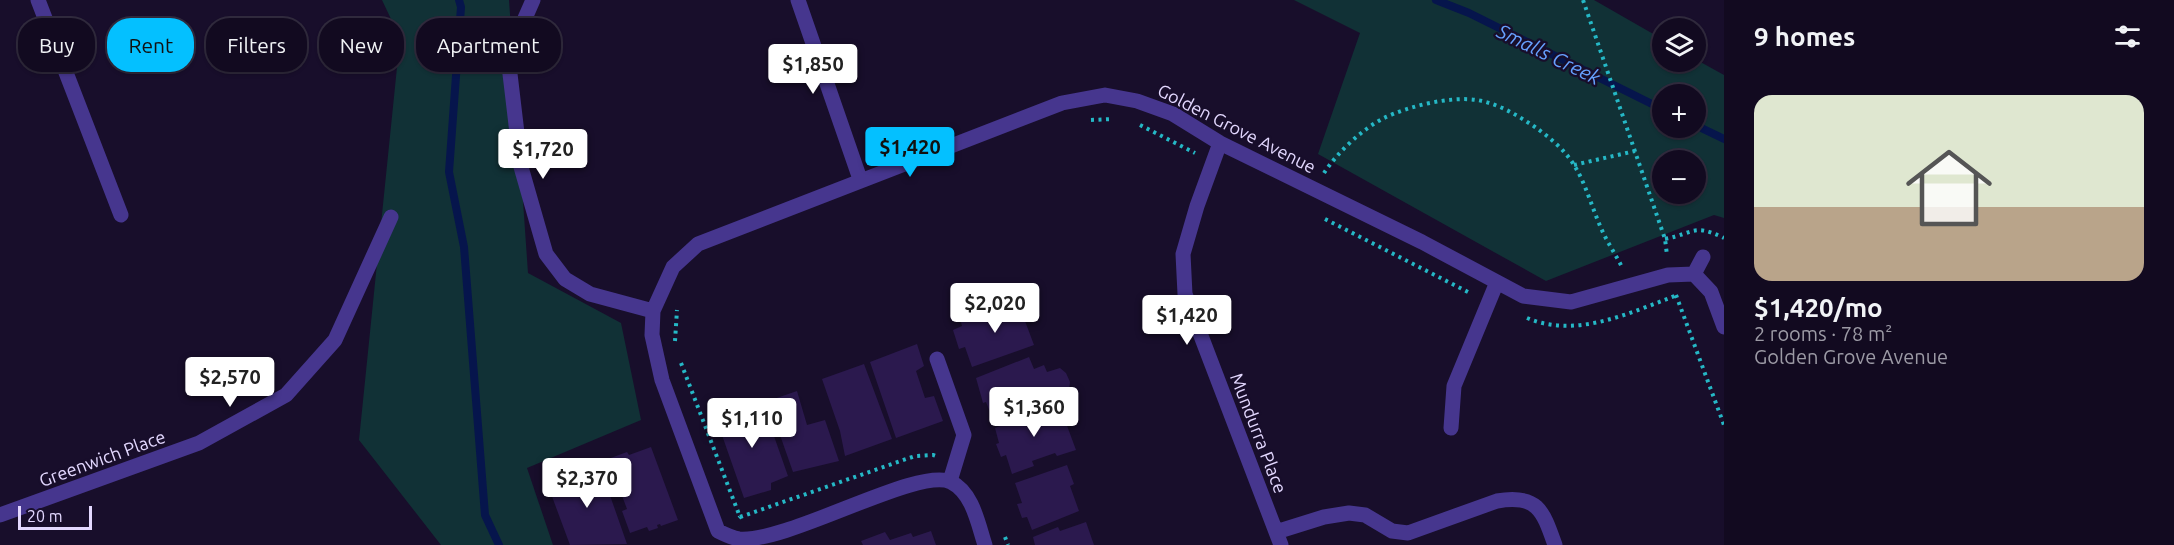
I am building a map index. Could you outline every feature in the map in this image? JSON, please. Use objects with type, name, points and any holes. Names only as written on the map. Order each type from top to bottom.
[{"type":"street","points":[[38,0],[121,215]]},
{"type":"street","points":[[533,0],[508,57],[522,167],[546,254],[565,279],[590,294],[653,311]]},
{"type":"street","points":[[798,0],[860,179]]},
{"type":"street","name":"Golden Grove Avenue","points":[[716,538],[662,380],[652,334],[653,311],[673,267],[698,244],[860,179],[1062,103],[1105,95],[1137,101],[1173,114],[1220,142],[1523,296],[1571,302],[1668,275],[1694,274]]},
{"type":"street","name":"Mundurra Place","points":[[1220,142],[1183,254],[1185,294],[1279,539],[1324,518],[1349,513],[1365,515],[1392,531],[1408,533],[1497,501],[1511,499],[1522,500],[1540,509],[1546,518],[1555,545]]},
{"type":"street","name":"Greenwich Place","points":[[0,515],[199,443],[286,395],[335,340],[391,217]]},
{"type":"street","points":[[1703,257],[1694,274],[1711,292],[1724,327]]},
{"type":"street","points":[[1451,428],[1454,386],[1497,282]]},
{"type":"street","points":[[937,359],[964,435],[950,482]]},
{"type":"street","points":[[716,538],[739,539],[768,536],[930,480],[950,482],[966,495],[985,545]]},
{"type":"path","points":[[1583,0],[1665,239],[1694,229],[1708,231],[1724,238]]},
{"type":"path","points":[[1313,189],[1334,157],[1383,118],[1423,105],[1458,99],[1478,100],[1498,105],[1518,115],[1548,137],[1574,165],[1602,230],[1632,285]]},
{"type":"path","points":[[1089,120],[1112,118],[1122,120]]},
{"type":"path","points":[[1132,121],[1213,162]]},
{"type":"path","points":[[1574,165],[1635,151]]},
{"type":"path","points":[[1318,216],[1489,301]]},
{"type":"path","points":[[1668,275],[1724,424]]},
{"type":"path","points":[[1519,314],[1540,323],[1588,326],[1676,296]]},
{"type":"path","points":[[675,348],[678,305]]},
{"type":"path","points":[[678,356],[740,517],[716,538]]},
{"type":"green space","points":[[382,0],[509,0],[510,18],[416,18],[416,72],[514,72],[528,273],[621,323],[641,420],[527,468],[553,545],[441,545],[359,440],[397,72],[404,72],[404,18],[391,18]]},
{"type":"green space","points":[[1294,0],[1594,0],[1652,33],[1652,72],[1706,72],[1706,65],[1724,75],[1724,218],[1714,215],[1546,281],[1318,154],[1360,33]]},
{"type":"building","points":[[1017,301],[1025,305],[1028,314],[1025,321],[1034,345],[972,367],[965,347],[959,349],[953,330],[962,326],[961,322]]},
{"type":"building","points":[[917,344],[924,366],[916,371],[925,398],[934,396],[943,421],[896,438],[870,362]]},
{"type":"building","points":[[1029,357],[1034,369],[1044,365],[1047,372],[1060,368],[1066,373],[1070,382],[1069,390],[1064,397],[994,422],[986,402],[983,403],[976,378]]},
{"type":"building","points":[[864,364],[892,439],[845,456],[840,431],[822,379]]},
{"type":"building","points":[[797,391],[807,425],[825,420],[839,461],[793,472],[768,401]]},
{"type":"building","points":[[762,402],[788,476],[771,483],[771,490],[744,498],[716,418]]},
{"type":"building","points":[[1059,404],[1076,450],[1057,456],[1055,453],[1032,461],[1034,466],[1012,474],[1006,455],[1001,457],[996,444],[999,443],[995,428]]},
{"type":"building","points":[[651,447],[678,520],[661,526],[657,525],[658,528],[649,531],[647,527],[630,533],[622,511],[627,509],[608,459]]},
{"type":"building","points":[[599,464],[627,544],[570,545],[547,483]]},
{"type":"building","points":[[1067,465],[1074,484],[1070,486],[1079,511],[1032,530],[1027,517],[1022,518],[1017,504],[1022,503],[1015,483]]},
{"type":"building","points":[[1086,522],[1094,545],[1035,545],[1033,537],[1058,527],[1060,531]]},
{"type":"building","points":[[931,531],[936,545],[863,545],[861,541],[885,532],[890,540],[911,533],[913,537]]},
{"type":"waterway","points":[[459,0],[461,7],[449,172],[464,247],[485,515],[499,545]]},
{"type":"waterway","name":"Smalls Creek","points":[[1436,0],[1469,13],[1652,104]]},
{"type":"waterway","name":"Smalls Creek","points":[[1706,130],[1724,139]]}]
